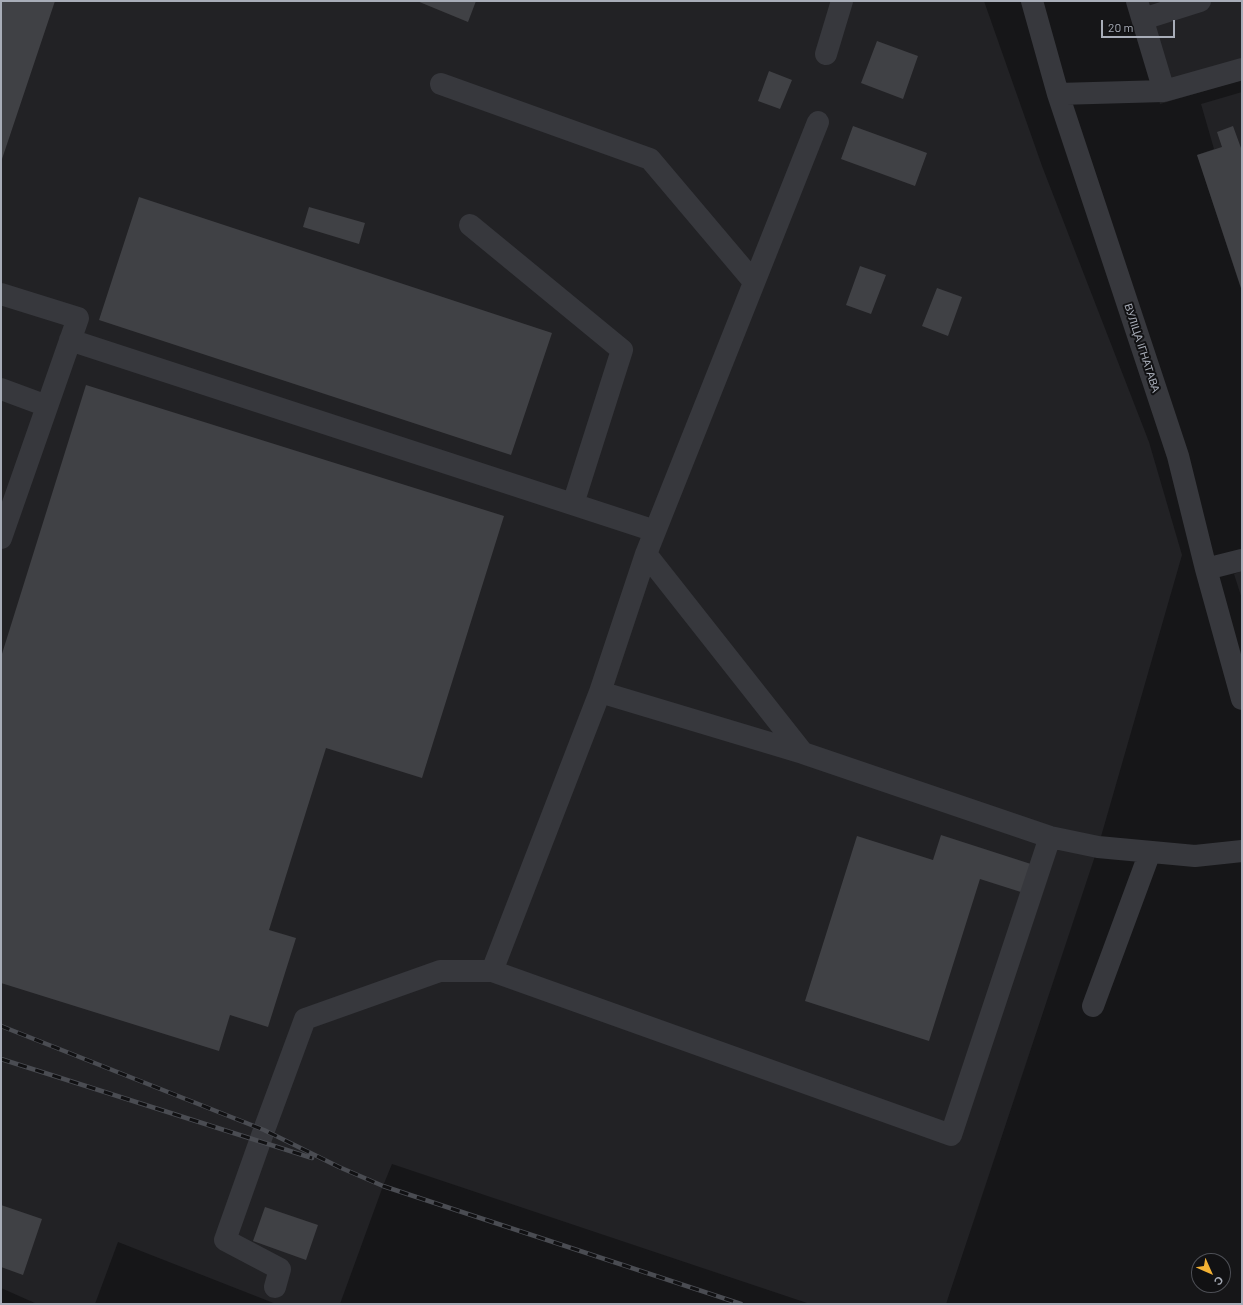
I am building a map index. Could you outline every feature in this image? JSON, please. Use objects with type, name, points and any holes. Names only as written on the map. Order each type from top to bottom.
[{"type":"street","points":[[826,54],[842,1]]},
{"type":"street","name":"ВУЛІЦА ІГНАТАВА","points":[[1032,1],[1058,94],[1178,456],[1206,569],[1242,699]]},
{"type":"street","points":[[1164,92],[1140,10],[1200,1]]},
{"type":"street","points":[[1058,94],[1164,92],[1242,69]]},
{"type":"street","points":[[441,84],[650,159],[754,282]]},
{"type":"street","points":[[492,971],[600,692],[646,554],[818,122]]},
{"type":"street","points":[[470,225],[622,350],[573,504]]},
{"type":"street","points":[[1,294],[78,318],[1,538]]},
{"type":"street","points":[[70,340],[655,531]]},
{"type":"street","points":[[1,389],[47,406]]},
{"type":"street","points":[[646,554],[803,753]]},
{"type":"street","points":[[1206,569],[1242,560]]},
{"type":"street","points":[[600,692],[803,753],[1050,838],[1098,847],[1195,856],[1242,851]]},
{"type":"street","points":[[275,1287],[280,1269],[225,1240],[305,1019],[440,971],[492,971],[951,1135],[1050,838]]},
{"type":"street","points":[[1093,1006],[1150,852]]},
{"type":"shaded area","points":[[1,1],[984,1],[1042,166],[1149,442],[1182,555],[1098,847],[946,1304],[810,1304],[392,1164],[340,1304],[276,1304],[118,1242],[95,1304],[37,1304],[1,1288]]},
{"type":"shaded area","points":[[1130,1],[1242,1],[1242,80],[1160,104]]},
{"type":"shaded area","points":[[1242,92],[1242,292],[1197,155],[1214,149],[1201,104]]},
{"type":"shaded area","points":[[1242,571],[1242,599],[1234,574]]},
{"type":"building","points":[[1,1],[55,1],[1,162]]},
{"type":"building","points":[[417,1],[476,1],[468,22]]},
{"type":"building","points":[[877,41],[918,56],[903,99],[861,83]]},
{"type":"building","points":[[769,71],[792,80],[780,109],[758,101]]},
{"type":"building","points":[[853,126],[927,153],[915,186],[841,159]]},
{"type":"building","points":[[1233,126],[1241,148],[1242,147],[1242,291],[1197,155],[1222,147],[1217,132]]},
{"type":"building","points":[[139,197],[552,333],[511,455],[99,320]]},
{"type":"building","points":[[309,207],[365,223],[359,244],[303,227]]},
{"type":"building","points":[[860,266],[886,275],[871,314],[846,305]]},
{"type":"building","points":[[937,288],[962,297],[948,336],[922,326]]},
{"type":"building","points":[[86,385],[504,516],[422,778],[326,748],[269,930],[296,938],[268,1027],[230,1015],[219,1051],[1,983],[1,657]]},
{"type":"building","points":[[941,835],[1034,865],[1024,893],[980,879],[929,1041],[805,1001],[857,836],[933,860]]},
{"type":"building","points":[[1,1205],[42,1219],[23,1275],[1,1267]]},
{"type":"building","points":[[265,1207],[318,1225],[306,1260],[253,1241]]},
{"type":"railway","points":[[1,1026],[264,1130],[339,1167],[383,1186],[741,1304]]},
{"type":"railway","points":[[1,1059],[312,1158]]}]
